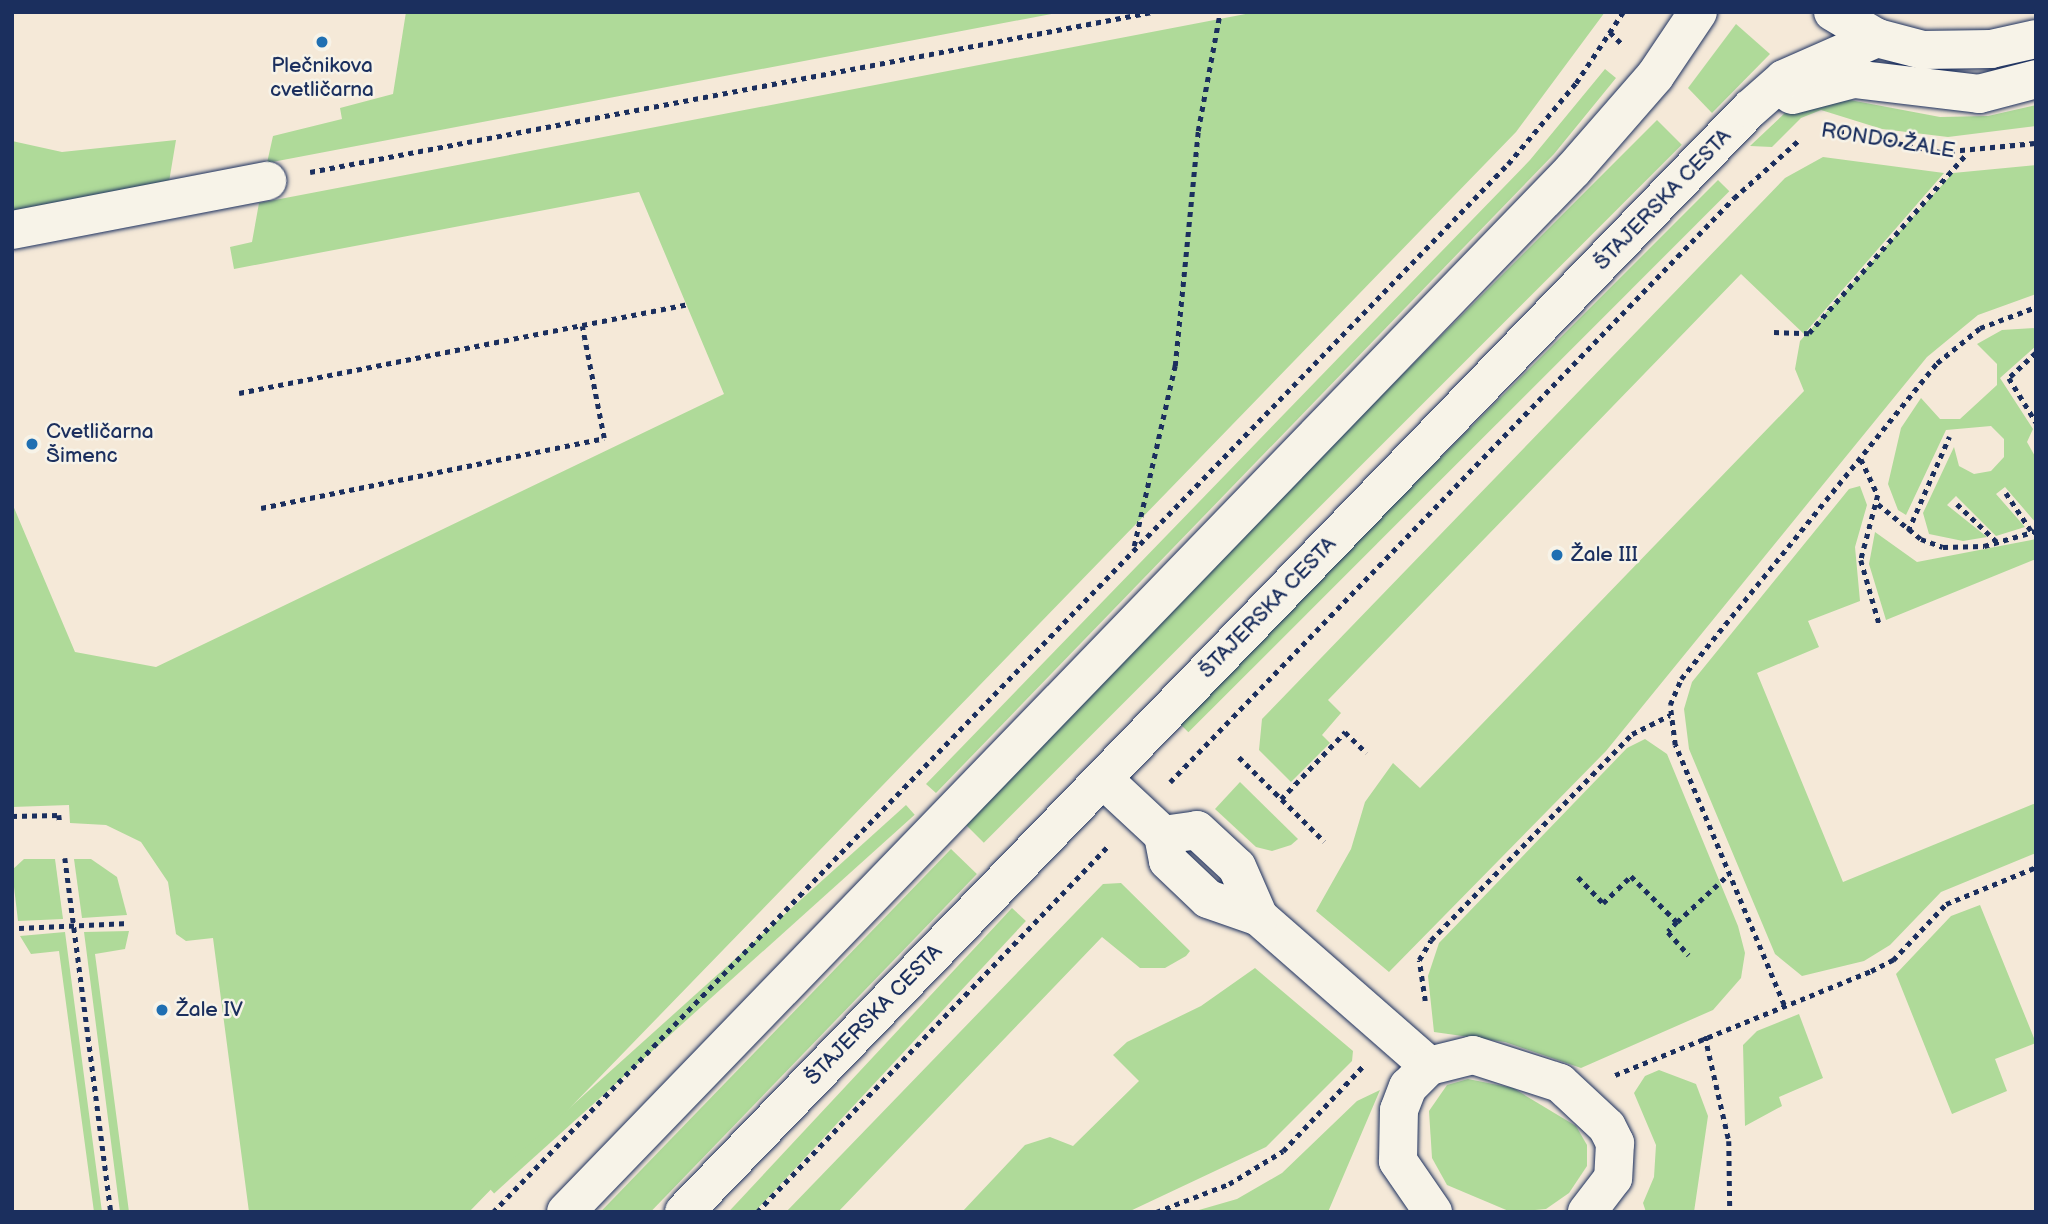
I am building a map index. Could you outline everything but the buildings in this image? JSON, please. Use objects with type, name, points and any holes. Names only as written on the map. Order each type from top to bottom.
[{"type":"main road","points":[[566,1212],[1573,170],[1655,76],[1698,12]]},
{"type":"main road","points":[[1833,12],[1877,38],[1943,51],[2036,39]]},
{"type":"main road","name":"ŠTAJERSKA CESTA","points":[[684,1212],[1750,109],[1784,79],[1877,38]]},
{"type":"main road","points":[[1750,109],[1854,79],[1953,96],[2036,79]]},
{"type":"main road","points":[[12,230],[267,181]]},
{"type":"main road","points":[[1103,779],[1163,835],[1168,861],[1208,899],[1259,918],[1409,1047],[1486,1058],[1540,1073],[1579,1096],[1615,1143],[1613,1178],[1587,1212]]},
{"type":"main road","points":[[1409,1047],[1393,1141],[1404,1175],[1433,1212]]},
{"type":"path","points":[[267,181],[1152,12]]},
{"type":"path","points":[[1134,548],[1175,366],[1198,131],[1220,12]]},
{"type":"path","points":[[493,1212],[1508,164],[1623,12]]},
{"type":"path","name":"RONDO ŽALE","points":[[1829,128],[1885,145],[1966,154],[2036,142]]},
{"type":"path","name":"RONDO ŽALE","points":[[1181,770],[1734,198],[1760,180],[1807,132]]},
{"type":"path","points":[[1774,332],[1809,333],[1966,154]]},
{"type":"path","points":[[239,393],[687,304]]},
{"type":"path","points":[[1784,1005],[1675,745],[1670,715],[1681,679],[1955,345],[1994,321],[2036,307]]},
{"type":"path","points":[[261,508],[604,438],[582,326]]},
{"type":"path","points":[[2036,354],[2009,378],[2036,422]]},
{"type":"path","points":[[1908,531],[1949,437]]},
{"type":"path","points":[[1861,459],[1873,475],[1878,504],[1861,560],[1879,623]]},
{"type":"path","points":[[1878,504],[1908,531],[1943,547],[1998,542],[2034,531],[2006,493]]},
{"type":"path","points":[[1957,504],[1998,542]]},
{"type":"path","points":[[1156,1212],[1229,1184],[1283,1151],[1409,1047],[1427,1015],[1419,960],[1431,940],[1632,734],[1670,715]]},
{"type":"path","points":[[1281,799],[1345,732],[1367,753]]},
{"type":"path","points":[[1239,757],[1324,841]]},
{"type":"path","points":[[12,816],[59,815],[60,824]]},
{"type":"path","points":[[757,1212],[1117,837]]},
{"type":"path","points":[[65,858],[111,1212]]},
{"type":"path","points":[[1579,1096],[1642,1060],[1893,960],[1946,904],[2036,867]]},
{"type":"path","points":[[1689,955],[1668,932],[1730,874]]},
{"type":"path","points":[[1578,877],[1603,903],[1631,876],[1677,922]]},
{"type":"path","points":[[19,928],[129,923]]},
{"type":"path","points":[[1704,1036],[1729,1141],[1730,1212]]},
{"type":"green space","points":[[406,12],[1062,12],[267,163],[273,136],[342,119],[340,108],[393,94]]},
{"type":"green space","points":[[1256,12],[1605,12],[1516,132],[469,1212],[249,1212],[213,938],[186,941],[176,934],[168,882],[141,842],[106,825],[70,823],[69,805],[12,807],[12,503],[75,652],[156,667],[724,394],[639,192],[234,269],[230,247],[252,242],[259,203]]},
{"type":"green space","points":[[1736,24],[1770,54],[1712,113],[1688,88]]},
{"type":"green space","points":[[1605,69],[1616,78],[1554,154],[936,793],[926,784],[1530,160]]},
{"type":"green space","points":[[1850,100],[1940,117],[1988,116],[2036,105],[2036,126],[1948,137],[1882,129],[1821,110],[1801,118],[1772,147],[1750,146],[1786,112]]},
{"type":"green space","points":[[1657,120],[1682,145],[984,843],[959,818]]},
{"type":"green space","points":[[176,140],[169,182],[12,212],[12,141],[62,152]]},
{"type":"green space","points":[[1823,157],[1944,173],[1804,334],[1741,274],[1328,700],[1341,713],[1322,735],[1330,743],[1291,782],[1259,750],[1262,719],[1785,178]]},
{"type":"green space","points":[[2036,165],[2036,294],[1978,315],[1927,357],[1606,751],[1389,972],[1316,911],[1351,849],[1365,802],[1393,763],[1420,788],[1804,391],[1795,369],[1800,341],[1953,173]]},
{"type":"green space","points":[[1718,180],[1729,191],[1188,732],[1177,721]]},
{"type":"green space","points":[[2036,328],[2036,346],[2000,378],[2033,429],[2027,442],[2036,458],[2036,523],[2005,487],[1996,494],[2025,527],[1996,536],[1956,496],[1947,505],[1987,537],[1963,541],[1929,534],[1923,513],[1954,447],[1959,466],[1974,474],[1991,471],[2004,457],[2004,439],[1991,426],[1946,430],[1906,515],[1898,510],[1888,484],[1901,428],[1921,398],[1940,419],[1960,419],[1997,385],[1997,364],[1977,344],[2002,330]]},
{"type":"green space","points":[[1860,486],[1867,505],[1855,547],[1860,601],[1808,621],[1819,647],[1757,673],[1843,882],[2036,803],[2036,853],[1941,892],[1890,945],[1864,961],[1802,976],[1775,954],[1689,749],[1684,709],[1692,682],[1849,489]]},
{"type":"green space","points":[[1875,532],[1917,562],[2036,539],[2036,559],[1886,620],[1869,564]]},
{"type":"green space","points":[[1645,739],[1667,754],[1738,926],[1745,953],[1741,978],[1713,1010],[1581,1068],[1505,1042],[1434,1032],[1428,976],[1439,943],[1627,748]]},
{"type":"green space","points":[[1240,782],[1298,839],[1291,845],[1272,851],[1256,847],[1215,809]]},
{"type":"green space","points":[[906,805],[915,815],[494,1193],[485,1184]]},
{"type":"green space","points":[[951,849],[977,874],[651,1212],[601,1212]]},
{"type":"green space","points":[[24,859],[55,859],[63,919],[18,921],[12,870]]},
{"type":"green space","points":[[74,859],[91,859],[117,877],[127,915],[82,918]]},
{"type":"green space","points":[[1121,883],[1190,951],[1186,956],[1165,968],[1140,968],[1102,937],[838,1212],[786,1212],[1103,884]]},
{"type":"green space","points":[[1980,905],[2036,1043],[1995,1059],[2007,1091],[1952,1114],[1896,974],[1951,916]]},
{"type":"green space","points":[[1012,908],[1026,921],[754,1212],[729,1212]]},
{"type":"green space","points":[[129,931],[125,949],[95,954],[129,1212],[120,1212],[84,932]]},
{"type":"green space","points":[[65,932],[102,1212],[94,1212],[59,951],[31,954],[20,936]]},
{"type":"green space","points":[[1255,968],[1353,1051],[1352,1061],[1266,1147],[1128,1212],[962,1212],[1025,1145],[1050,1137],[1073,1146],[1139,1081],[1113,1055],[1127,1042],[1201,1006]]},
{"type":"green space","points":[[1799,1014],[1823,1078],[1779,1097],[1782,1106],[1745,1126],[1743,1045],[1757,1031]]},
{"type":"green space","points":[[1659,1070],[1696,1084],[1708,1116],[1694,1212],[1646,1212],[1643,1203],[1654,1177],[1656,1145],[1634,1093],[1645,1076]]},
{"type":"green space","points":[[1468,1079],[1513,1088],[1576,1126],[1587,1145],[1587,1166],[1569,1193],[1546,1209],[1511,1212],[1447,1185],[1432,1158],[1429,1111],[1447,1085]]},
{"type":"green space","points":[[1380,1090],[1328,1212],[1192,1212],[1237,1199],[1282,1173],[1357,1101]]},
{"type":"place","name":"Plečnikova cvetličarna","points":[[322,42]]},
{"type":"place","name":"Cvetličarna Šimenc","points":[[32,444]]},
{"type":"place","name":"Žale III","points":[[1557,555]]},
{"type":"place","name":"Žale IV","points":[[162,1010]]}]
